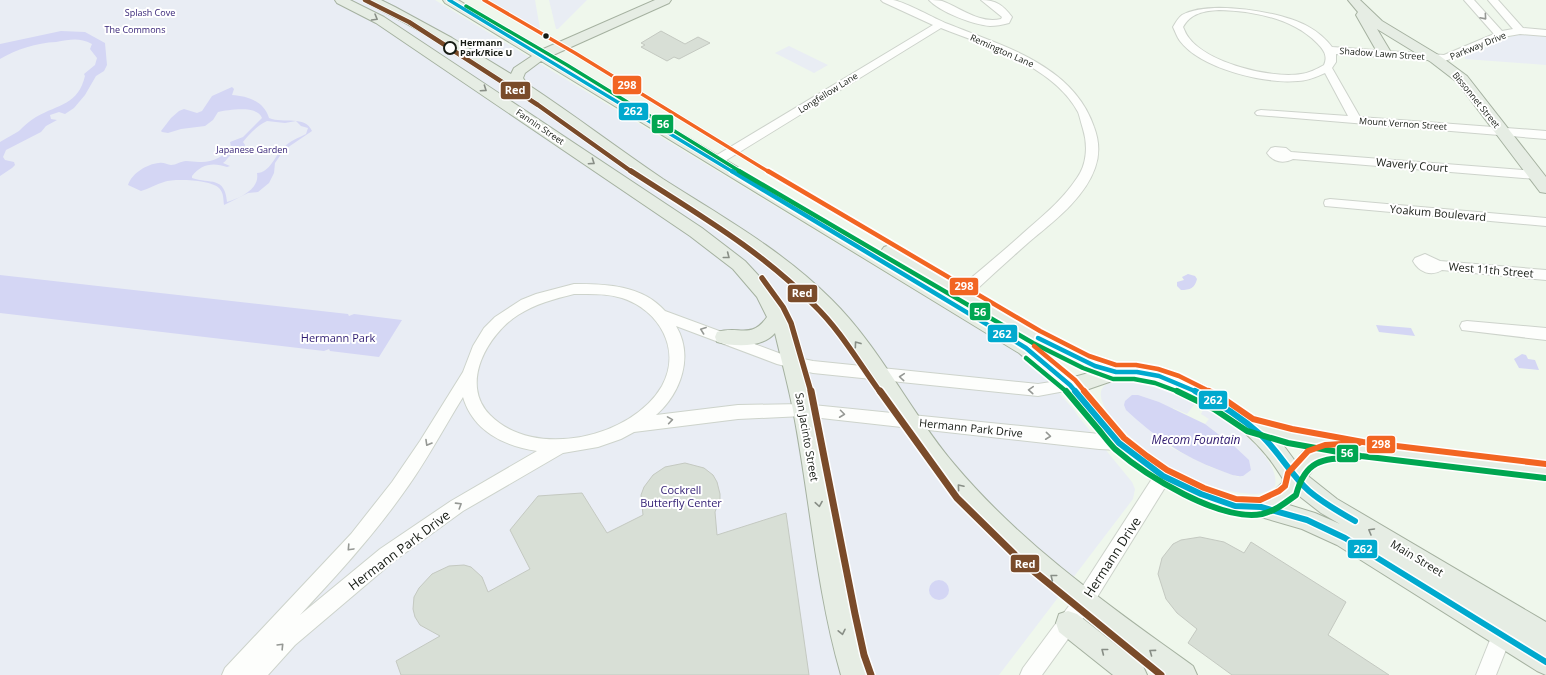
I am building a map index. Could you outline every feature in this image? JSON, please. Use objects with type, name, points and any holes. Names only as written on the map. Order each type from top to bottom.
[{"type":"main road","name":"Fannin Street","points":[[341,0],[380,20],[696,232]]},
{"type":"main road","name":"Fannin Street","points":[[371,0],[404,16],[521,86],[638,169],[746,239],[782,265],[823,302],[847,330],[880,375],[943,468],[974,504],[1046,571],[1118,628],[1184,675]]},
{"type":"main road","name":"Main Street","points":[[448,0],[547,52]]},
{"type":"main road","name":"Main Street","points":[[470,0],[547,52],[721,158],[1026,348],[1056,372],[1081,389],[1119,443],[1163,476],[1201,494],[1235,506],[1261,507],[1306,520],[1345,538],[1506,625],[1546,636]]},
{"type":"main road","points":[[521,86],[516,78],[519,71],[547,52],[666,0]]},
{"type":"main road","points":[[1355,2],[1367,27],[1385,54]]},
{"type":"main road","name":"Bissonnet Street","points":[[1355,2],[1371,19],[1450,68],[1462,79],[1546,188]]},
{"type":"main road","name":"Main Street","points":[[721,158],[960,292],[1037,337],[1086,362],[1115,372],[1135,372],[1157,376],[1176,382],[1218,403],[1250,425],[1274,449],[1294,477],[1304,487],[1329,506],[1506,625],[1546,662]]},
{"type":"main road","name":"San Jacinto Street","points":[[696,232],[738,265],[764,293],[784,331],[803,410],[831,578],[844,642],[854,675]]},
{"type":"main road","points":[[724,337],[755,338],[762,335],[772,326],[777,317]]},
{"type":"main road","points":[[1081,389],[1100,377],[1115,372]]},
{"type":"main road","points":[[1250,425],[1290,436],[1362,449],[1546,471]]},
{"type":"main road","points":[[1261,507],[1273,503],[1291,490],[1294,477],[1311,458],[1326,452],[1362,449]]},
{"type":"main road","points":[[1068,623],[1134,675]]},
{"type":"street","name":"Remington Lane","points":[[886,0],[1023,59],[1053,77],[1069,91],[1082,108],[1090,125],[1093,143],[1090,164],[1085,177],[1074,194],[1042,225],[973,284],[960,292]]},
{"type":"street","points":[[934,0],[967,17],[987,23],[1000,23],[1004,21],[1007,17],[1004,12],[986,0]]},
{"type":"street","points":[[1469,0],[1500,35]]},
{"type":"street","points":[[1493,0],[1520,31]]},
{"type":"street","name":"Shadow Lawn Street","points":[[1219,7],[1242,8],[1292,22],[1314,33],[1330,50],[1331,61],[1327,68],[1307,76],[1288,78],[1256,75],[1241,71],[1200,52],[1183,38],[1178,27],[1180,22],[1187,15],[1200,9],[1219,7]]},
{"type":"street","points":[[952,10],[942,15],[940,20],[941,24],[953,24],[967,17]]},
{"type":"street","name":"Longfellow Lane","points":[[721,158],[941,24]]},
{"type":"street","name":"Parkway Drive","points":[[1433,58],[1446,58],[1500,35],[1520,31],[1546,32]]},
{"type":"street","name":"Shadow Lawn Street","points":[[1330,50],[1433,58]]},
{"type":"street","points":[[1327,68],[1356,120]]},
{"type":"street","name":"Mount Vernon Street","points":[[1261,113],[1546,135]]},
{"type":"street","name":"Waverly Court","points":[[1288,155],[1536,175]]},
{"type":"street","name":"Yoakum Boulevard","points":[[1330,203],[1546,222]]},
{"type":"street","name":"West 11th Street","points":[[1436,265],[1546,275]]},
{"type":"street","points":[[232,675],[358,540],[398,487],[426,446],[468,376],[477,348],[489,330],[520,306],[547,295],[574,289],[602,289],[625,293],[646,302],[662,315],[673,332],[678,352],[676,371],[666,392],[652,410],[632,426],[597,441],[559,447],[526,443],[497,431],[478,412],[469,388],[468,376]]},
{"type":"street","points":[[662,315],[792,363],[813,367],[1038,390],[1081,389]]},
{"type":"street","points":[[1467,326],[1546,334]]},
{"type":"street","name":"Hermann Park Drive","points":[[632,426],[738,412],[803,410],[1119,443]]},
{"type":"street","name":"Hermann Park Drive","points":[[254,675],[288,638],[387,555],[457,506],[559,447]]},
{"type":"street","name":"Hermann Drive","points":[[1030,675],[1084,600],[1163,476]]},
{"type":"street","points":[[1486,675],[1506,625]]},
{"type":"green space","name":"Hermann Park","points":[[0,0],[435,0],[1024,357],[1038,369],[1074,410],[1132,482],[1135,489],[1133,499],[999,675],[0,675]]},
{"type":"green space","points":[[487,0],[535,0],[540,29],[537,29]]},
{"type":"green space","points":[[549,0],[587,0],[558,29],[556,29]]},
{"type":"green space","points":[[1525,34],[1546,36],[1546,65],[1465,59],[1465,56],[1515,35]]},
{"type":"green space","points":[[789,46],[828,65],[814,73],[775,53]]},
{"type":"green space","points":[[1121,380],[1156,385],[1197,401],[1187,414],[1173,408],[1170,447],[1210,467],[1239,477],[1220,435],[1205,424],[1209,419],[1201,414],[1203,410],[1201,409],[1205,405],[1226,419],[1261,451],[1270,463],[1275,475],[1275,486],[1266,492],[1256,494],[1235,492],[1200,482],[1167,466],[1129,436],[1115,421],[1105,407],[1101,394],[1105,385]]},
{"type":"water","points":[[61,31],[85,32],[105,43],[107,65],[104,71],[96,76],[85,95],[74,108],[65,114],[59,112],[50,115],[51,119],[57,120],[46,126],[41,132],[6,150],[3,157],[5,160],[14,162],[15,165],[0,176],[0,142],[19,131],[36,117],[60,106],[78,93],[82,86],[85,76],[84,74],[95,65],[97,58],[90,49],[92,44],[78,40],[34,45],[20,49],[0,59],[0,44]]},
{"type":"water","points":[[232,87],[234,89],[232,95],[254,100],[263,107],[269,118],[275,120],[296,121],[285,123],[267,121],[254,130],[243,142],[245,145],[243,150],[231,155],[223,163],[230,166],[208,165],[199,169],[192,176],[192,178],[199,180],[216,182],[223,188],[226,194],[227,202],[238,198],[224,205],[221,190],[215,185],[209,183],[176,180],[161,183],[141,191],[128,185],[136,173],[150,165],[162,163],[171,165],[184,161],[204,162],[217,159],[228,151],[231,147],[230,142],[243,137],[262,118],[255,111],[243,109],[229,110],[218,112],[213,120],[205,126],[181,129],[168,133],[161,131],[171,118],[179,111],[184,109],[197,113],[202,111],[212,96]]},
{"type":"water","points":[[296,121],[309,126],[312,131],[284,150],[275,163],[274,173],[269,183],[258,192],[248,193],[238,198],[252,188],[257,179],[257,173],[262,172],[269,167],[286,145],[306,134],[308,128],[301,126]]},
{"type":"water","points":[[1188,274],[1195,276],[1197,279],[1195,285],[1187,290],[1181,290],[1177,286],[1177,282],[1184,280],[1182,277]]},
{"type":"water","points":[[0,275],[348,314],[349,316],[354,314],[402,320],[379,357],[330,351],[329,349],[324,351],[0,313]]},
{"type":"water","points":[[1376,325],[1411,328],[1415,336],[1379,332]]},
{"type":"water","points":[[1522,354],[1526,355],[1528,359],[1535,360],[1539,370],[1519,368],[1514,359]]},
{"type":"water","name":"Mecom Fountain","points":[[1132,395],[1138,395],[1159,402],[1205,424],[1234,446],[1249,460],[1251,470],[1243,476],[1237,476],[1206,465],[1181,452],[1147,429],[1126,410],[1124,405],[1125,401]]},
{"type":"water","points":[[935,580],[943,580],[949,586],[949,594],[943,600],[935,600],[929,594],[929,586]]},
{"type":"building","points":[[661,31],[685,44],[698,37],[710,43],[679,59],[674,57],[667,61],[641,47],[645,45],[641,43]]},
{"type":"building","points":[[685,463],[704,468],[713,475],[717,482],[720,499],[715,512],[717,535],[786,513],[809,675],[401,675],[396,661],[440,636],[420,625],[415,617],[413,609],[414,597],[419,588],[432,574],[449,566],[464,565],[471,567],[482,577],[488,592],[530,569],[510,530],[538,496],[582,493],[607,533],[643,515],[641,495],[644,487],[653,475],[665,467]]},
{"type":"building","points":[[1200,537],[1224,542],[1244,553],[1251,542],[1346,602],[1328,635],[1389,675],[1232,675],[1188,643],[1197,629],[1177,613],[1166,599],[1158,574],[1162,558],[1173,544],[1181,540]]},
{"type":"transit line","name":"Red","points":[[365,0],[409,22],[538,105],[610,157],[748,248],[782,274],[815,305],[830,322],[957,498],[1020,560],[1161,675]]},
{"type":"transit line","name":"262","points":[[449,0],[1026,348],[1070,385],[1119,443],[1163,476],[1201,494],[1235,506],[1261,507],[1307,520],[1345,538],[1546,662]]},
{"type":"transit line","name":"298","points":[[484,0],[575,53],[731,149],[1040,331],[1089,356],[1116,365],[1136,365],[1158,369],[1179,376],[1221,397],[1253,419],[1292,429],[1363,442],[1546,464]]},
{"type":"transit line","name":"56","points":[[466,6],[567,65],[723,161],[1033,343],[1083,368],[1113,379],[1134,379],[1155,383],[1173,389],[1214,409],[1247,431],[1288,443],[1361,456],[1545,478]]},
{"type":"transit line","name":"Red","points":[[762,278],[783,307],[791,323],[808,378],[855,614],[864,655],[871,675]]},
{"type":"transit line","name":"262","points":[[1038,338],[1095,366],[1116,372],[1137,372],[1159,376],[1190,388],[1219,403],[1241,418],[1262,436],[1308,490],[1327,505],[1355,521]]},
{"type":"transit line","name":"298","points":[[1034,346],[1075,380],[1124,438],[1147,456],[1167,470],[1204,488],[1236,499],[1260,500],[1279,491],[1285,486],[1288,473],[1308,451],[1325,445],[1359,443]]},
{"type":"transit line","name":"56","points":[[1026,358],[1065,390],[1114,448],[1139,467],[1160,482],[1198,500],[1233,513],[1261,514],[1276,509],[1296,495],[1300,480],[1315,463],[1327,459],[1359,457]]},
{"type":"place","name":"Hermann Park/Rice U","points":[[450,48]]},
{"type":"park label","name":"Splash Cove","points":[[150,13]]},
{"type":"park label","name":"The Commons","points":[[135,30]]},
{"type":"park label","name":"Japanese Garden","points":[[252,150]]},
{"type":"park label","name":"Cockrell Butterfly Center","points":[[681,496]]}]
